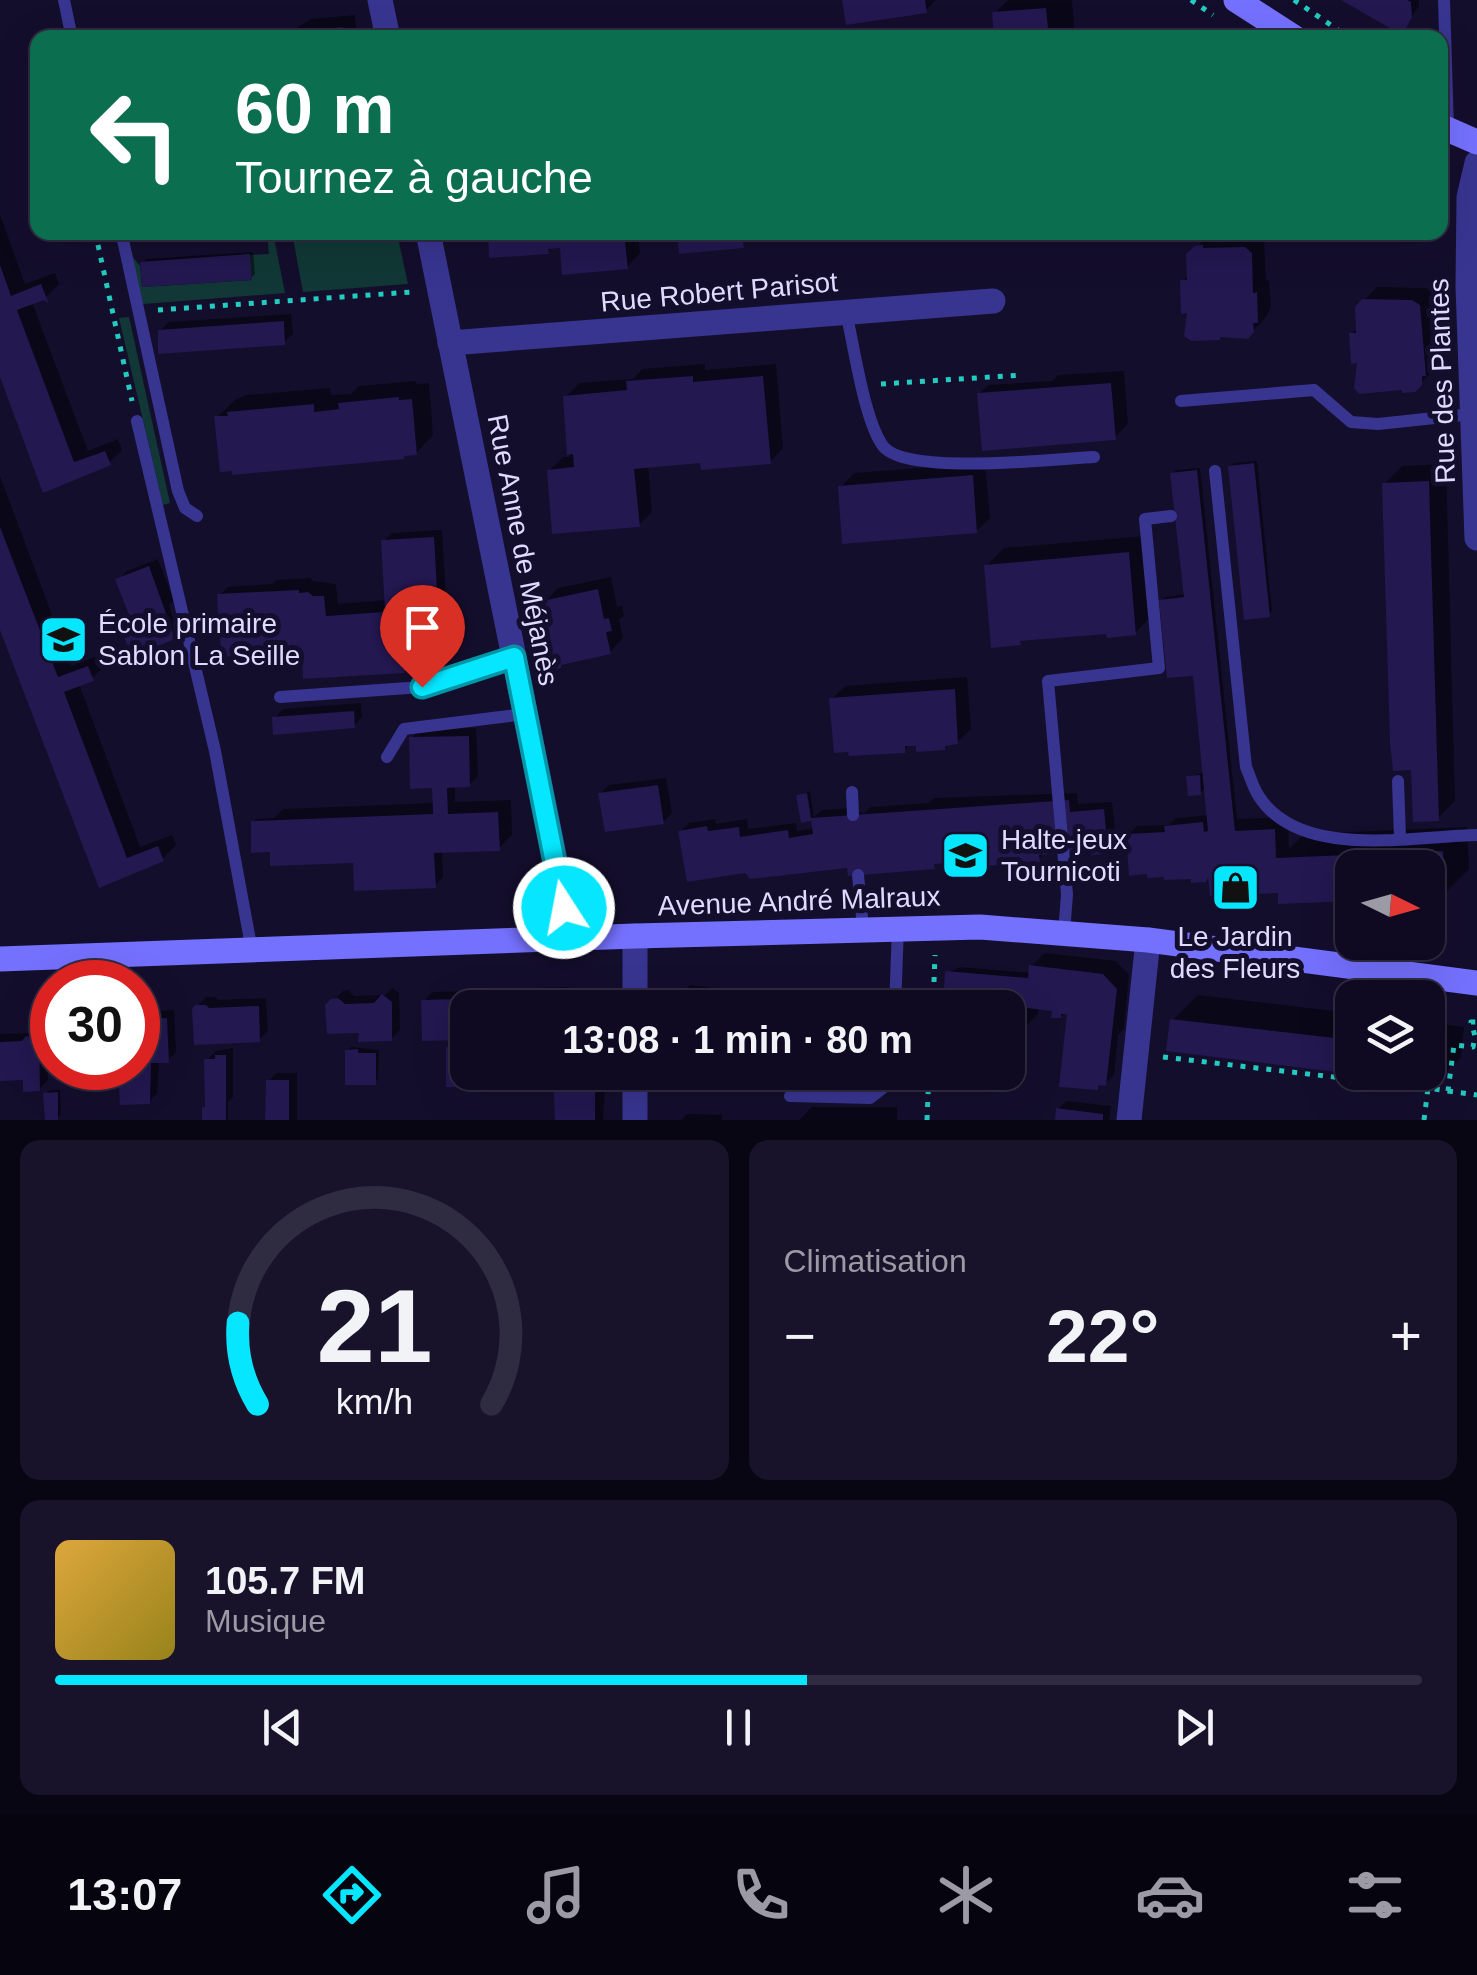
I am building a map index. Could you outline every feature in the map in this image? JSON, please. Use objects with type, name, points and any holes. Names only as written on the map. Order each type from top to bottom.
[{"type":"main road","points":[[1236,0],[1283,30]]},
{"type":"main road","points":[[1448,130],[1477,142]]},
{"type":"main road","name":"Avenue André Malraux","points":[[0,960],[937,926],[1148,940],[1477,983]]},
{"type":"street","points":[[380,0],[386,30]]},
{"type":"street","name":"Rue des Plantes","points":[[1477,163],[1469,196],[1477,538]]},
{"type":"street","name":"Rue Anne de Méjanès","points":[[430,240],[571,939]]},
{"type":"street","name":"Rue Robert Parisot","points":[[450,343],[993,301]]},
{"type":"street","points":[[635,936],[635,990]]},
{"type":"street","points":[[1129,1120],[1148,940]]},
{"type":"street","points":[[635,1090],[635,1120]]},
{"type":"lane","points":[[64,0],[70,30]]},
{"type":"lane","points":[[1444,0],[1444,30]]},
{"type":"lane","points":[[123,240],[178,490],[185,508],[197,516]]},
{"type":"lane","points":[[846,312],[874,430],[885,450],[904,460],[933,464],[1094,457]]},
{"type":"lane","points":[[1181,401],[1314,390],[1351,422],[1378,424],[1472,414]]},
{"type":"lane","points":[[137,421],[215,751],[252,951]]},
{"type":"lane","points":[[1215,470],[1246,767],[1258,796],[1282,821],[1310,834],[1339,839],[1477,835]]},
{"type":"lane","points":[[1064,933],[1067,894],[1048,681],[1160,668],[1145,519],[1171,516]]},
{"type":"lane","points":[[280,697],[422,687],[514,657]]},
{"type":"lane","points":[[387,757],[404,729],[525,714]]},
{"type":"lane","points":[[1398,781],[1400,838]]},
{"type":"lane","points":[[852,792],[854,815]]},
{"type":"lane","points":[[858,875],[863,928]]},
{"type":"lane","points":[[896,990],[898,927]]},
{"type":"lane","points":[[790,1096],[870,1098],[880,1090]]},
{"type":"path","points":[[1294,0],[1338,30]]},
{"type":"path","points":[[98,240],[137,421]]},
{"type":"path","points":[[114,313],[440,290]]},
{"type":"path","points":[[863,385],[1022,375]]},
{"type":"path","points":[[933,990],[937,926]]},
{"type":"path","points":[[1448,1090],[1454,1045],[1473,1047],[1471,1022],[1477,1022]]},
{"type":"path","points":[[1136,1054],[1335,1077]]},
{"type":"path","points":[[927,1120],[928,1090]]},
{"type":"path","points":[[1424,1120],[1428,1090]]},
{"type":"path","points":[[1445,1090],[1477,1095]]},
{"type":"green space","points":[[268,240],[274,240],[285,293],[143,304],[131,255],[140,266],[142,287],[252,280],[250,255],[269,254]]},
{"type":"green space","points":[[293,240],[399,240],[408,284],[303,292]]},
{"type":"green space","points":[[129,317],[170,503],[163,505],[119,318]]},
{"type":"building","points":[[842,0],[925,0],[927,13],[846,25]]},
{"type":"building","points":[[1341,0],[1411,2],[1412,17],[1405,30],[1393,30]]},
{"type":"building","points":[[1046,8],[1048,30],[993,30],[992,12]]},
{"type":"building","points":[[488,240],[625,240],[628,269],[562,275],[560,248],[548,249],[549,254],[489,258]]},
{"type":"building","points":[[678,240],[766,240],[743,242],[744,248],[679,254]]},
{"type":"building","points":[[1203,245],[1245,247],[1252,253],[1258,323],[1253,323],[1254,332],[1248,339],[1191,341],[1184,336],[1187,313],[1181,314],[1180,280],[1187,280],[1186,254]]},
{"type":"building","points":[[250,254],[252,280],[142,287],[140,262]]},
{"type":"building","points":[[0,265],[11,296],[41,284],[49,304],[44,300],[17,310],[74,462],[105,451],[111,465],[43,493],[0,377]]},
{"type":"building","points":[[1362,299],[1412,300],[1420,305],[1426,376],[1422,376],[1422,385],[1415,392],[1359,394],[1354,388],[1357,363],[1351,364],[1349,333],[1356,333],[1355,307]]},
{"type":"building","points":[[284,321],[285,345],[158,354],[158,330]]},
{"type":"building","points":[[693,376],[693,382],[763,376],[771,464],[701,470],[700,463],[634,469],[640,527],[552,534],[547,470],[574,467],[573,454],[567,455],[563,396],[627,390],[626,381]]},
{"type":"building","points":[[1111,383],[1116,440],[982,451],[977,393]]},
{"type":"building","points":[[412,399],[417,455],[232,475],[232,471],[220,472],[214,416],[314,404],[314,412],[339,409],[338,403]]},
{"type":"building","points":[[1254,463],[1270,617],[1244,620],[1228,466]]},
{"type":"building","points":[[1197,470],[1235,831],[1275,829],[1276,858],[1335,856],[1335,902],[1278,904],[1278,893],[1210,896],[1208,877],[1206,882],[1191,883],[1191,879],[1147,878],[1147,874],[1129,876],[1126,834],[1165,832],[1164,826],[1203,822],[1204,832],[1208,831],[1193,676],[1167,678],[1159,600],[1184,597],[1170,473]]},
{"type":"building","points":[[973,475],[977,533],[842,544],[838,486]]},
{"type":"building","points":[[1429,481],[1439,821],[1413,822],[1411,770],[1393,771],[1390,742],[1382,483]]},
{"type":"building","points":[[0,527],[58,677],[88,666],[94,681],[64,692],[127,858],[158,846],[164,861],[99,888],[0,630]]},
{"type":"building","points":[[434,537],[438,608],[411,610],[415,661],[404,673],[303,679],[302,652],[221,657],[220,631],[210,632],[210,618],[218,617],[217,594],[299,590],[324,596],[326,616],[385,612],[381,540]]},
{"type":"building","points":[[1129,552],[1136,635],[1020,641],[1021,645],[991,648],[984,565]]},
{"type":"building","points":[[149,566],[175,639],[143,652],[141,645],[129,649],[121,629],[133,625],[115,579]]},
{"type":"building","points":[[598,589],[604,619],[609,618],[612,631],[606,632],[611,654],[550,670],[544,640],[550,639],[542,601]]},
{"type":"building","points":[[955,689],[958,744],[945,746],[945,750],[916,752],[916,746],[905,746],[905,753],[834,753],[829,698]]},
{"type":"building","points":[[354,711],[355,728],[273,735],[272,717]]},
{"type":"building","points":[[469,736],[470,787],[447,788],[448,814],[498,812],[500,851],[434,853],[436,888],[354,891],[353,863],[270,866],[270,852],[251,853],[251,821],[433,814],[432,788],[410,789],[409,737]]},
{"type":"building","points":[[1200,775],[1201,795],[1188,796],[1186,776]]},
{"type":"building","points":[[658,785],[664,824],[605,832],[598,793]]},
{"type":"building","points":[[807,793],[811,818],[1069,800],[1070,812],[1104,809],[1108,850],[1105,854],[1091,855],[1091,851],[1039,855],[1040,862],[1010,864],[1009,858],[997,859],[998,865],[945,869],[945,863],[934,864],[935,869],[848,876],[847,868],[750,879],[745,873],[687,882],[678,831],[707,826],[708,831],[739,827],[740,837],[788,830],[789,838],[813,834],[811,821],[801,823],[796,795]]},
{"type":"building","points":[[1029,965],[1103,974],[1117,989],[1106,1086],[1098,1085],[1098,1090],[1059,1087],[1067,1014],[1051,1018],[1052,1011],[1027,1008],[1025,1030],[1025,990],[944,990],[945,971],[1028,978]]},
{"type":"building","points":[[382,994],[392,1002],[392,1041],[358,1042],[359,1033],[327,1034],[325,1005],[331,999],[338,998],[345,1004],[374,1003]]},
{"type":"building","points":[[450,999],[450,1040],[422,1041],[421,1000]]},
{"type":"building","points":[[195,1005],[259,1006],[260,1042],[194,1045]]},
{"type":"building","points":[[160,1018],[167,1018],[169,1063],[160,1063]]},
{"type":"building","points":[[1170,1019],[1335,1038],[1335,1072],[1166,1051]]},
{"type":"building","points":[[30,1037],[30,1090],[40,1091],[23,1092],[23,1080],[0,1081],[0,1042]]},
{"type":"building","points":[[446,1047],[450,1047],[450,1087],[446,1087]]},
{"type":"building","points":[[358,1049],[358,1053],[376,1053],[376,1085],[345,1085],[345,1050]]},
{"type":"building","points":[[215,1055],[226,1055],[226,1120],[202,1120],[204,1059],[215,1059]]},
{"type":"building","points":[[266,1080],[289,1080],[289,1120],[265,1120]]},
{"type":"building","points":[[119,1090],[150,1090],[150,1104],[120,1105]]},
{"type":"building","points":[[554,1090],[597,1090],[595,1120],[555,1120]]},
{"type":"building","points":[[58,1092],[58,1120],[45,1120],[43,1093]]},
{"type":"building","points":[[1056,1108],[1103,1114],[1103,1120],[1055,1120]]},
{"type":"place","name":"École primaire Sablon La Seille","points":[[63,639]]},
{"type":"place","name":"Halte-jeux Tournicoti","points":[[966,855]]},
{"type":"place","name":"Le Jardin des Fleurs","points":[[1235,888]]},
{"type":"route","points":[[422,687],[514,657],[564,908]]}]
